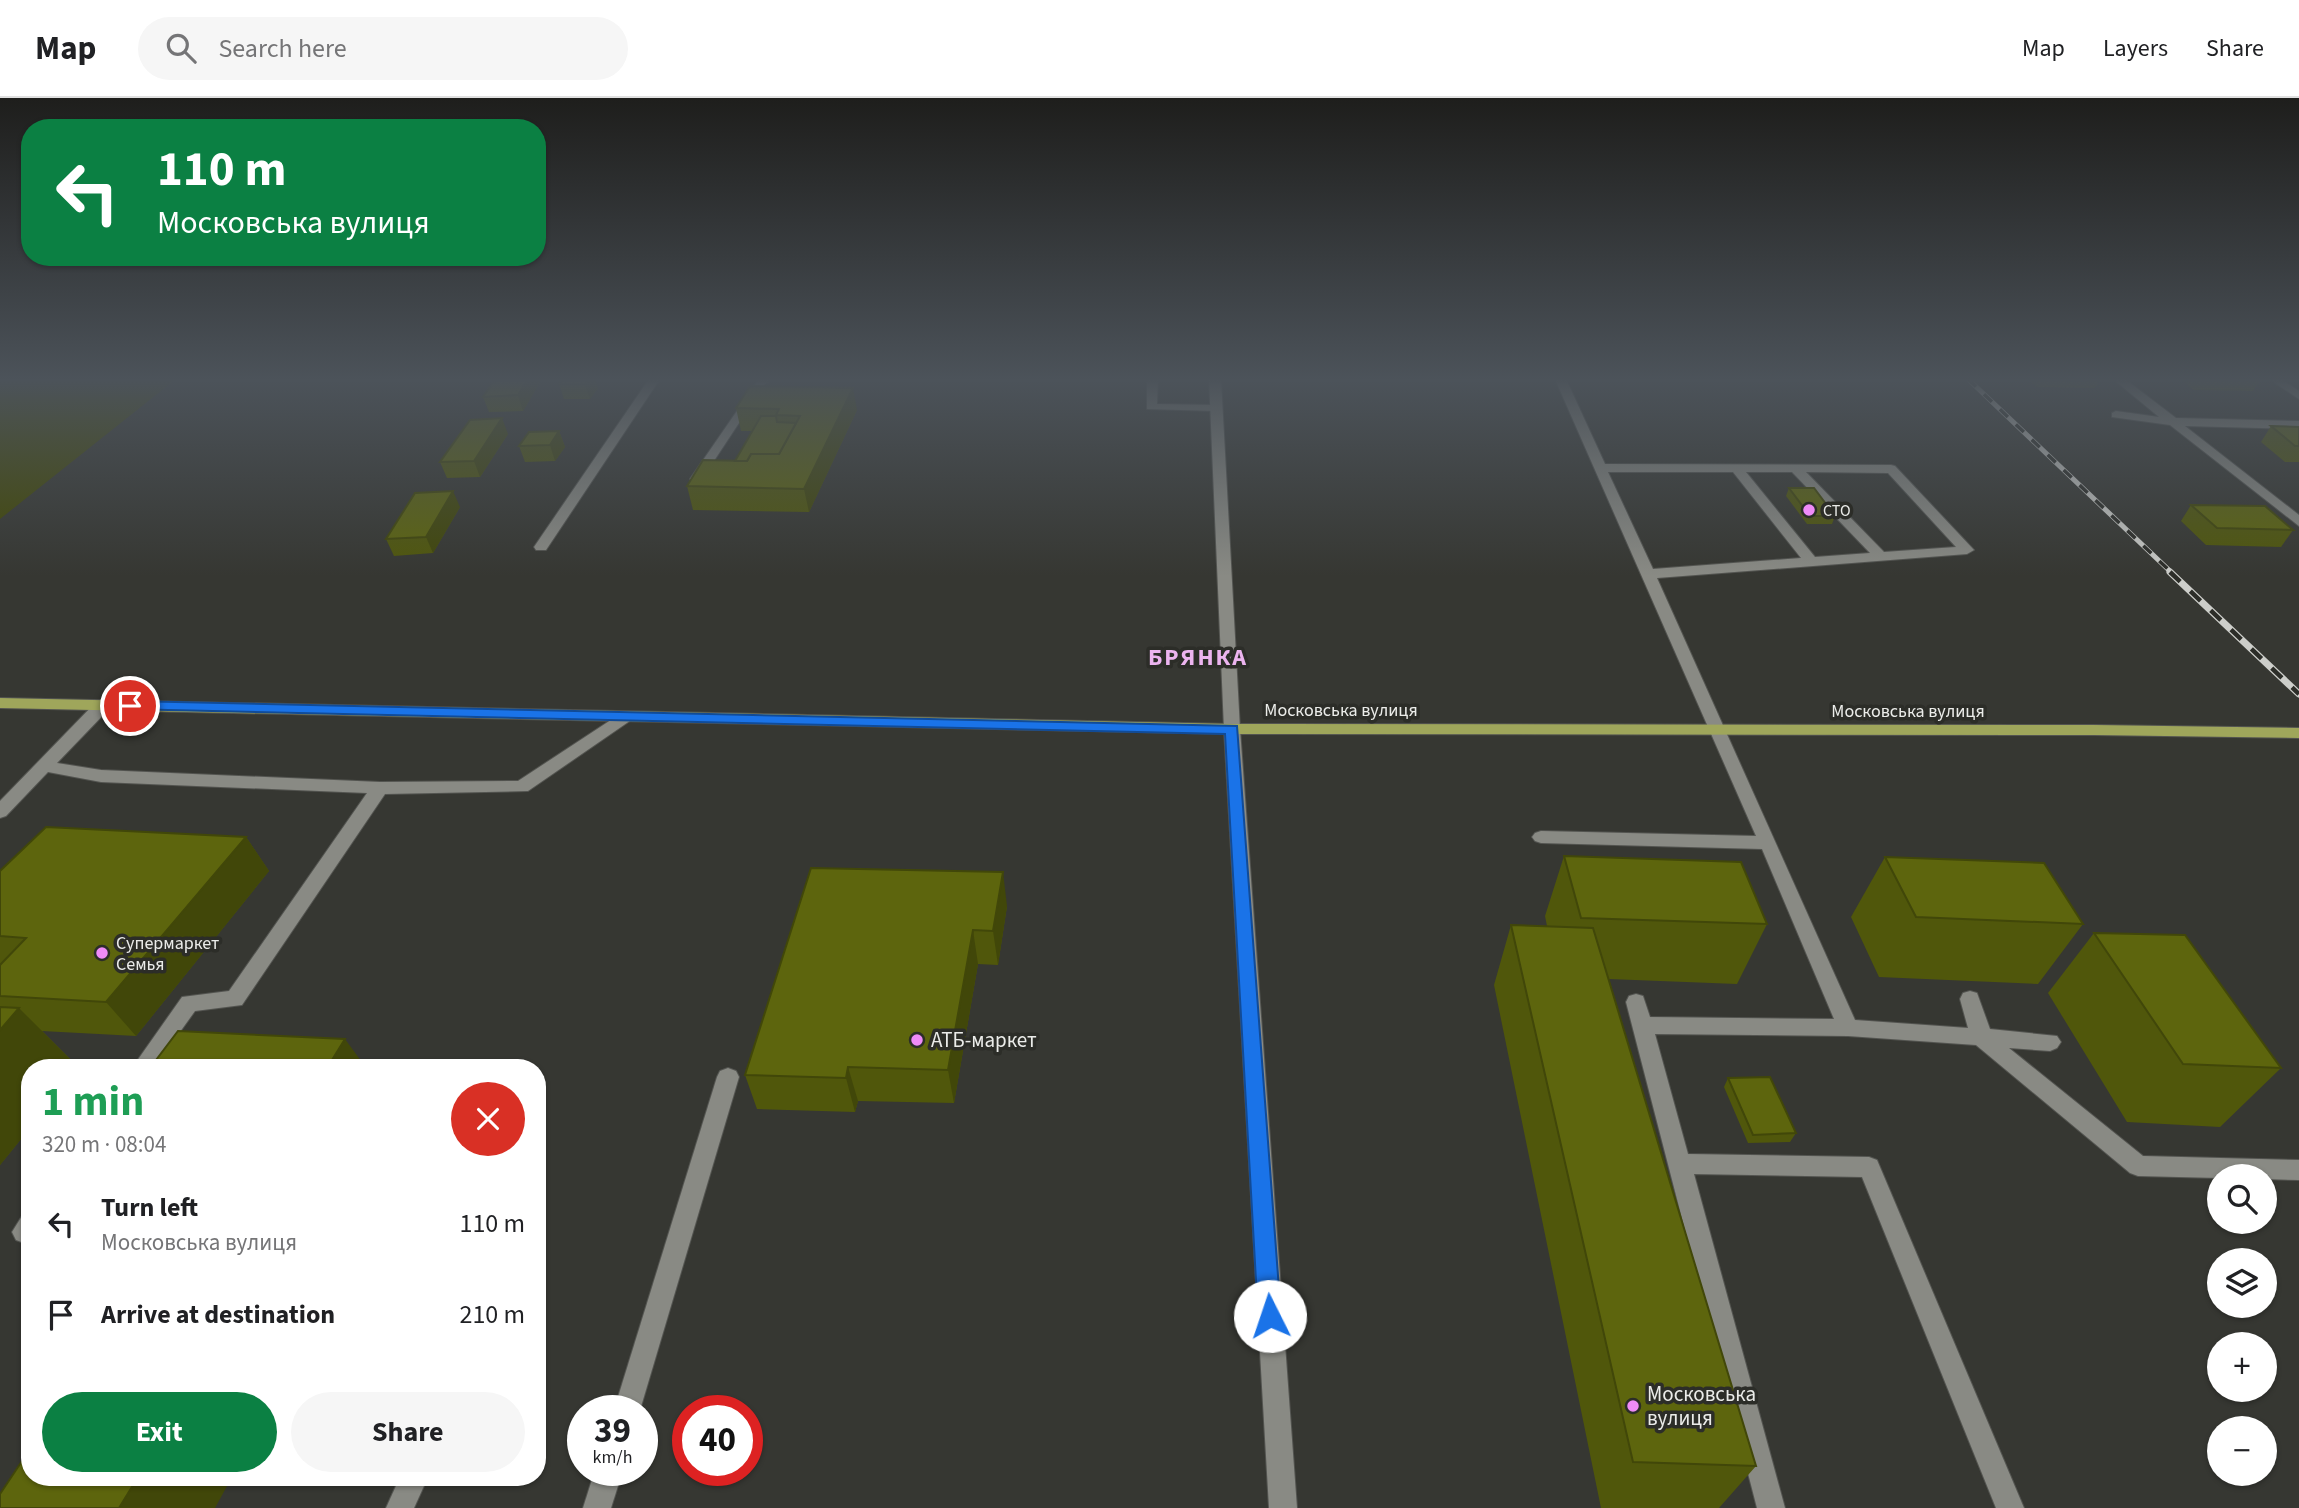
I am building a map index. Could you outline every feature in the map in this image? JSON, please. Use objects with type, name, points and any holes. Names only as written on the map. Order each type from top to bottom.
[{"type":"main road","name":"Московська вулиця","points":[[0,703],[1232,729],[2094,730],[2299,733]]},
{"type":"street","points":[[541,547],[610,445]]},
{"type":"street","points":[[696,479],[719,445]]},
{"type":"street","points":[[1218,445],[1232,729],[1283,1508]]},
{"type":"street","points":[[1590,445],[1719,730],[1848,1028]]},
{"type":"street","points":[[2202,445],[2299,522]]},
{"type":"street","points":[[1601,468],[1891,468],[1967,550],[1649,575]]},
{"type":"street","points":[[1735,468],[1811,562]]},
{"type":"street","points":[[1796,468],[1881,557]]},
{"type":"street","points":[[0,812],[103,705]]},
{"type":"street","points":[[45,766],[101,776],[380,788],[522,787],[629,716]]},
{"type":"street","points":[[149,1059],[189,1003],[235,999],[380,788]]},
{"type":"street","points":[[1541,837],[1768,843]]},
{"type":"street","points":[[1970,999],[1982,1038],[2138,1166],[2299,1170]]},
{"type":"street","points":[[1771,1508],[1639,1014],[2050,1042]]},
{"type":"street","points":[[632,1395],[729,1077]]},
{"type":"street","points":[[1679,1164],[1869,1167],[2010,1508]]},
{"type":"street","points":[[400,1508],[410,1486]]},
{"type":"street","points":[[597,1508],[604,1486]]},
{"type":"green space","points":[[0,445],[93,445],[0,519]]},
{"type":"building","points":[[452,445],[485,445],[474,461],[440,462]]},
{"type":"building","points":[[744,445],[784,445],[779,454],[751,454],[747,461],[735,461]]},
{"type":"building","points":[[784,445],[825,445],[804,489],[687,486],[703,460],[747,461],[751,454],[779,454]]},
{"type":"building","points":[[1789,488],[1814,488],[1835,516],[1810,516]]},
{"type":"building","points":[[453,491],[426,537],[386,539],[415,493]]},
{"type":"building","points":[[2191,505],[2265,506],[2293,530],[2217,528]]},
{"type":"building","name":"Супермаркет Семья","points":[[46,827],[246,837],[106,1002],[0,996],[0,965],[26,938],[0,936],[0,871]]},
{"type":"building","points":[[1564,856],[1741,862],[1767,924],[1581,918]]},
{"type":"building","points":[[1885,857],[2044,863],[2083,924],[1916,917]]},
{"type":"building","points":[[811,868],[1003,872],[993,931],[973,930],[948,1070],[848,1067],[846,1078],[745,1075]]},
{"type":"building","points":[[1511,925],[1593,928],[1756,1466],[1633,1462]]},
{"type":"building","points":[[2094,933],[2185,935],[2281,1068],[2183,1064]]},
{"type":"building","points":[[0,1007],[19,1008],[0,1030]]},
{"type":"building","points":[[178,1031],[345,1039],[333,1059],[157,1059]]},
{"type":"building","points":[[1770,1077],[1796,1133],[1753,1135],[1728,1078]]},
{"type":"building","points":[[21,1462],[21,1486],[132,1486],[119,1508],[0,1508],[0,1494]]},
{"type":"railway","points":[[2037,445],[2172,573]]},
{"type":"railway","points":[[2170,572],[2299,694]]},
{"type":"place","name":"СТО","points":[[1809,510]]},
{"type":"place","name":"Супермаркет Семья","points":[[102,953]]},
{"type":"place","name":"АТБ-маркет","points":[[917,1040]]},
{"type":"place","name":"Московська вулиця","points":[[1633,1406]]},
{"type":"district","name":"БРЯНКА","points":[[1198,657]]},
{"type":"route","points":[[130,706],[1232,729],[1270,1316]]}]
